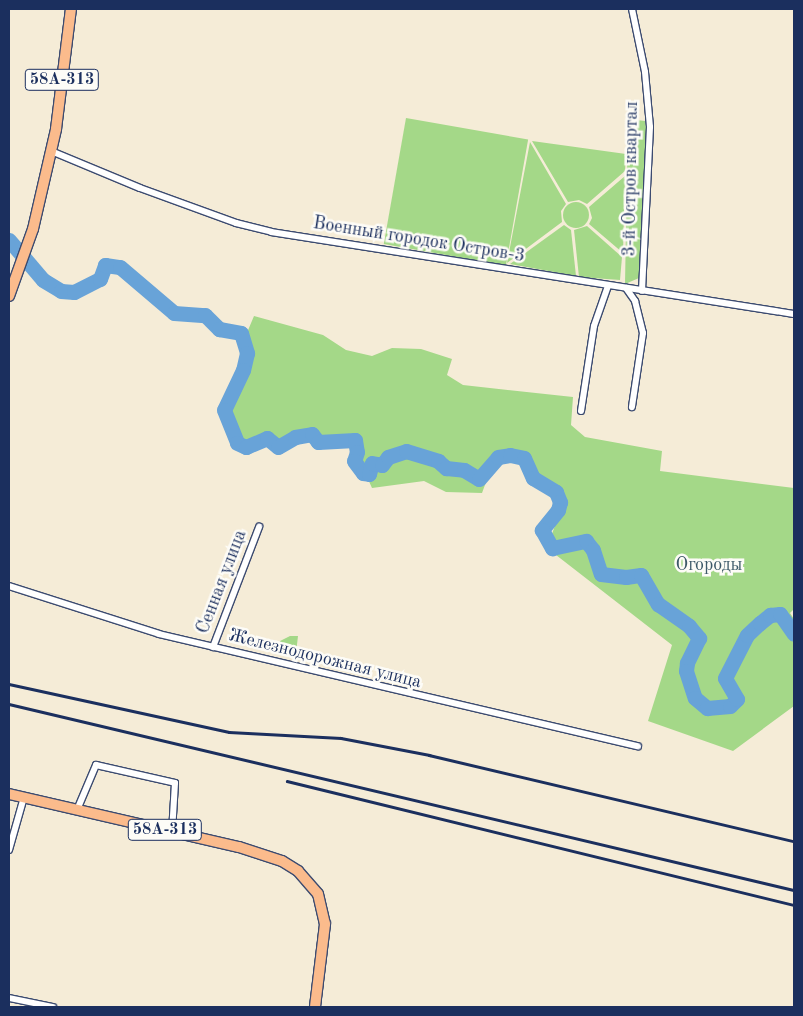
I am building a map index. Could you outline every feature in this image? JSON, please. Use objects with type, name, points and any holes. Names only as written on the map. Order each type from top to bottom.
[{"type":"main road","name":"58А-313","points":[[9,296],[33,229],[51,151],[71,9]]},
{"type":"main road","name":"58А-313","points":[[9,794],[240,847],[282,861],[312,885],[318,894],[325,924],[315,1007]]},
{"type":"street","name":"3-й Остров квартал","points":[[632,9],[645,72],[650,127],[642,291]]},
{"type":"street","name":"Военный городок Остров-3","points":[[51,151],[140,188],[236,223],[271,232],[794,314]]},
{"type":"street","points":[[581,411],[598,307],[606,298],[608,286]]},
{"type":"street","points":[[626,288],[635,301],[643,333],[632,407]]},
{"type":"street","name":"Сенная улица","points":[[213,647],[259,527]]},
{"type":"street","name":"Железнодорожная улица","points":[[9,586],[159,634],[638,746]]},
{"type":"street","points":[[77,810],[96,765],[175,783],[172,832]]},
{"type":"street","points":[[9,850],[24,797]]},
{"type":"street","points":[[9,998],[53,1007]]},
{"type":"green space","points":[[406,118],[528,140],[506,266],[384,244]]},
{"type":"green space","points":[[628,119],[645,121],[650,154],[643,202],[639,278],[625,284]]},
{"type":"green space","points":[[532,141],[626,154],[625,171],[587,204],[579,200],[568,202]]},
{"type":"green space","points":[[530,142],[566,204],[561,211],[562,222],[507,263]]},
{"type":"green space","points":[[625,176],[623,253],[589,224],[592,218],[589,207]]},
{"type":"green space","points":[[576,202],[585,206],[589,215],[585,224],[576,228],[567,224],[563,215],[567,206]]},
{"type":"green space","points":[[564,225],[571,230],[576,276],[510,264]]},
{"type":"green space","points":[[587,226],[622,257],[620,280],[579,277],[574,230]]},
{"type":"green space","name":"Огороды","points":[[254,316],[323,335],[346,350],[372,356],[392,348],[421,349],[452,359],[447,375],[463,385],[573,397],[571,425],[585,437],[662,451],[660,471],[794,488],[794,609],[790,613],[794,619],[794,706],[733,751],[648,721],[672,645],[547,548],[563,503],[559,490],[538,476],[524,453],[505,451],[496,455],[482,493],[446,492],[424,481],[372,488],[362,466],[358,435],[321,436],[311,428],[278,442],[269,436],[244,442],[238,440],[229,417],[229,407],[248,364],[246,335]]},
{"type":"green space","points":[[290,636],[298,636],[296,653],[292,655],[292,650],[279,648],[280,641]]},
{"type":"waterway","points":[[9,240],[43,280],[61,291],[74,292],[100,279],[105,265],[120,267],[174,313],[205,315],[219,329],[241,333],[247,353],[243,370],[224,410],[237,443],[246,447],[267,438],[278,447],[295,437],[312,434],[318,442],[355,440],[357,452],[354,461],[363,473],[369,474],[372,463],[382,465],[388,457],[406,451],[438,461],[446,468],[464,470],[479,479],[498,457],[510,455],[524,458],[533,478],[556,492],[560,502],[558,510],[542,530],[552,548],[586,541],[593,550],[601,574],[626,577],[641,575],[658,604],[689,626],[699,638],[687,663],[686,671],[695,698],[707,708],[730,706],[737,699],[725,678],[747,635],[760,623],[770,615],[780,614],[794,634]]},
{"type":"railway","points":[[9,684],[229,732],[341,738],[429,755],[794,841]]},
{"type":"railway","points":[[9,704],[794,890]]},
{"type":"railway","points":[[287,781],[794,905]]}]
